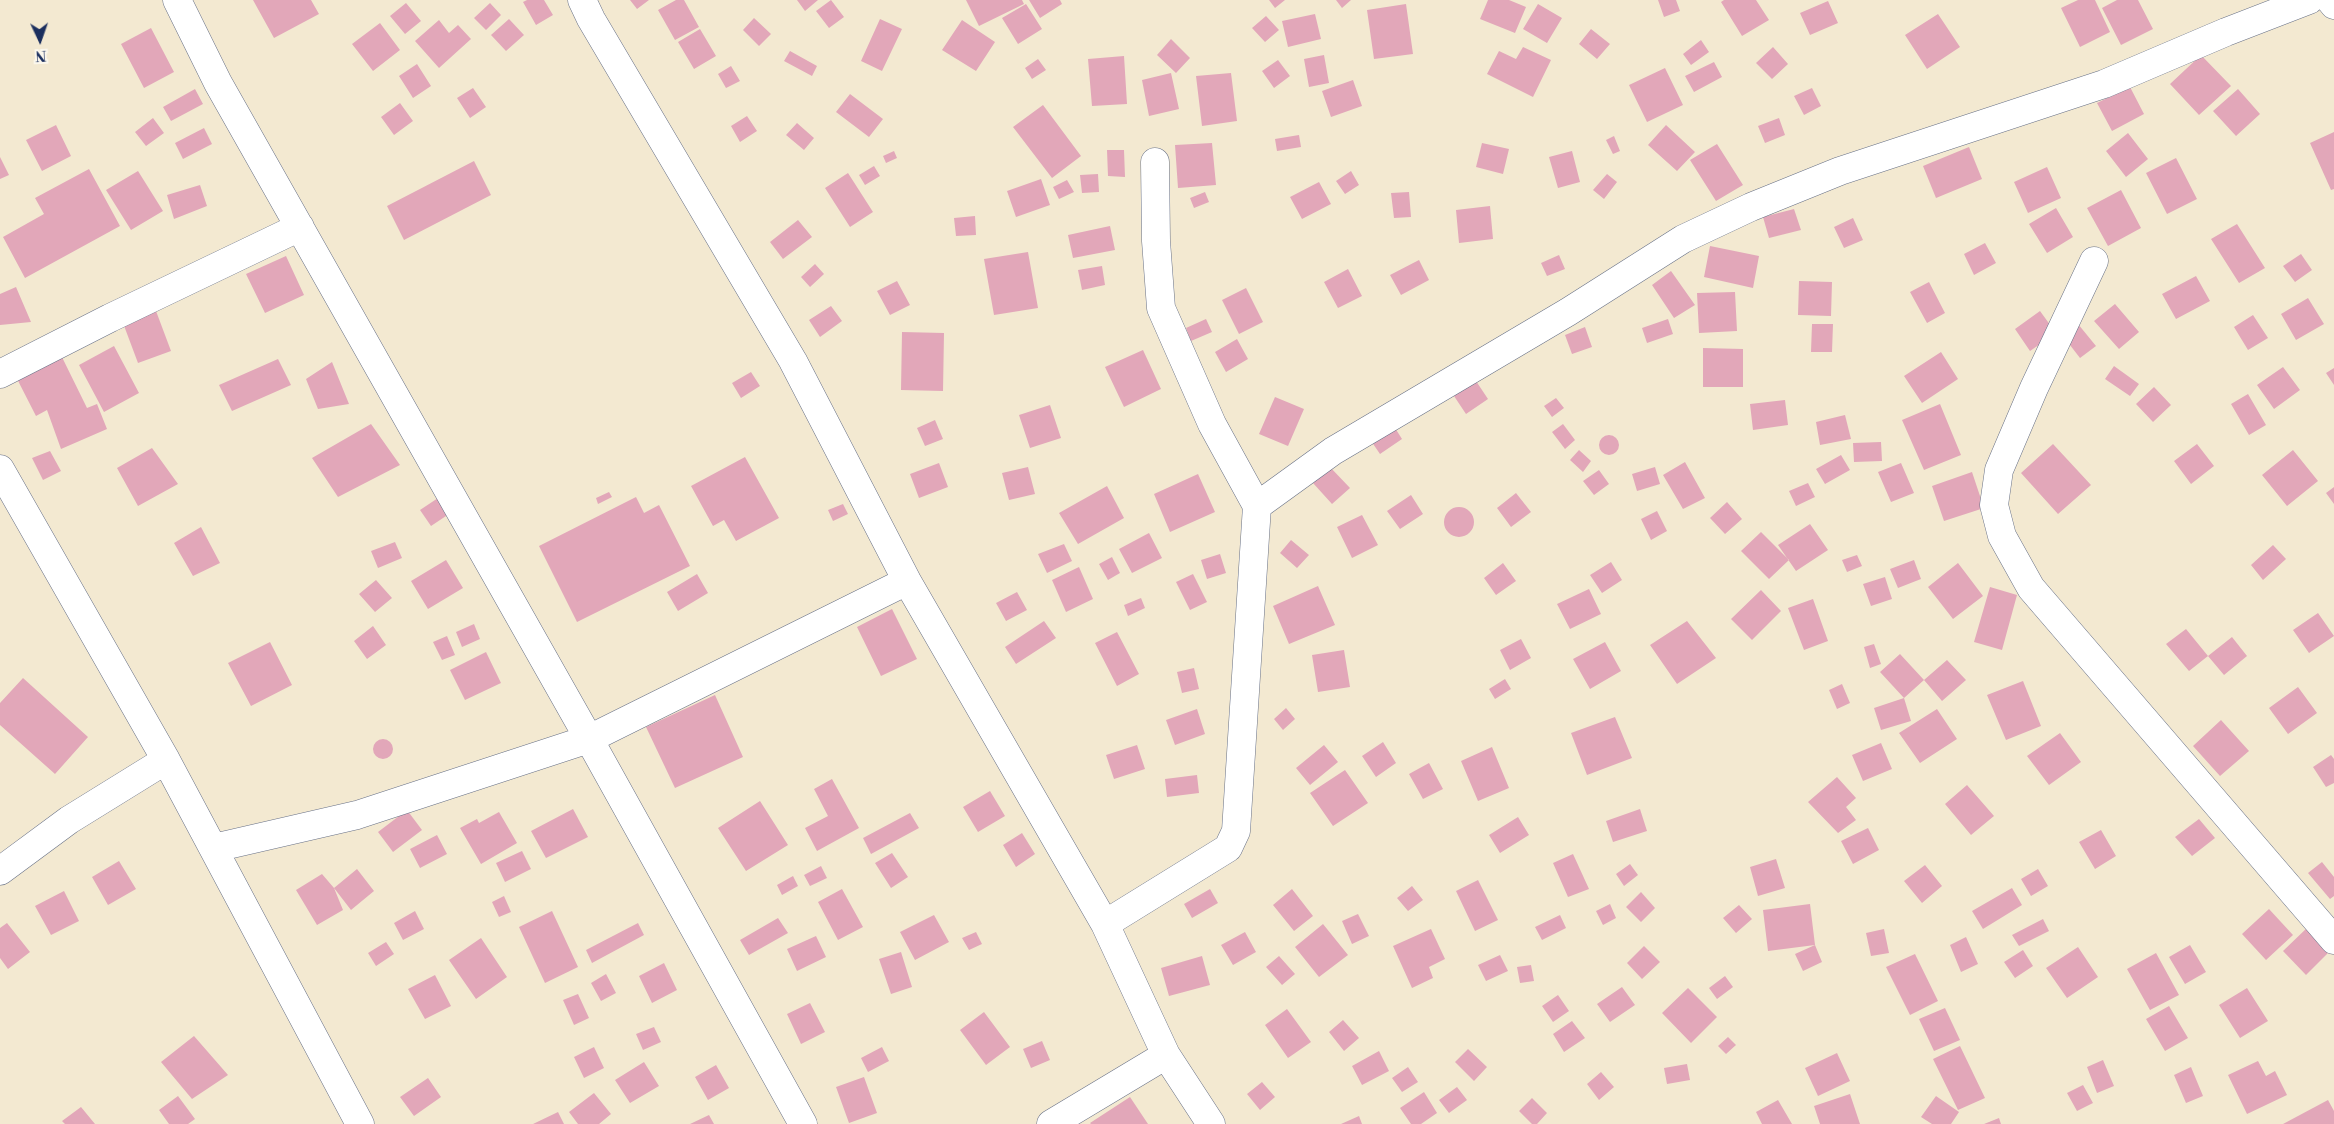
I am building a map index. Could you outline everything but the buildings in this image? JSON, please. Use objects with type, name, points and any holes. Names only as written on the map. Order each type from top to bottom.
[{"type":"street","points":[[176,0],[218,84],[589,739],[803,1124]]},
{"type":"street","points":[[582,0],[596,28],[793,362],[907,581],[1105,924],[1166,1055],[1211,1124]]},
{"type":"street","points":[[1257,506],[1332,451],[1568,312],[1683,239],[1751,207],[1840,171],[2104,84],[2226,32],[2309,0]]},
{"type":"street","points":[[2330,0],[2334,5]]},
{"type":"street","points":[[1105,924],[1228,848],[1236,831],[1257,506],[1212,424],[1161,308],[1156,240],[1156,162]]},
{"type":"street","points":[[0,374],[110,318],[300,227]]},
{"type":"street","points":[[2094,260],[2049,354],[1999,470],[1994,505],[2002,536],[2031,588],[2334,940]]},
{"type":"street","points":[[0,469],[166,760],[214,848],[302,1019],[360,1124]]},
{"type":"street","points":[[214,848],[357,816],[589,739],[907,581]]},
{"type":"street","points":[[0,871],[69,820],[166,760]]},
{"type":"street","points":[[1050,1124],[1166,1055]]}]
